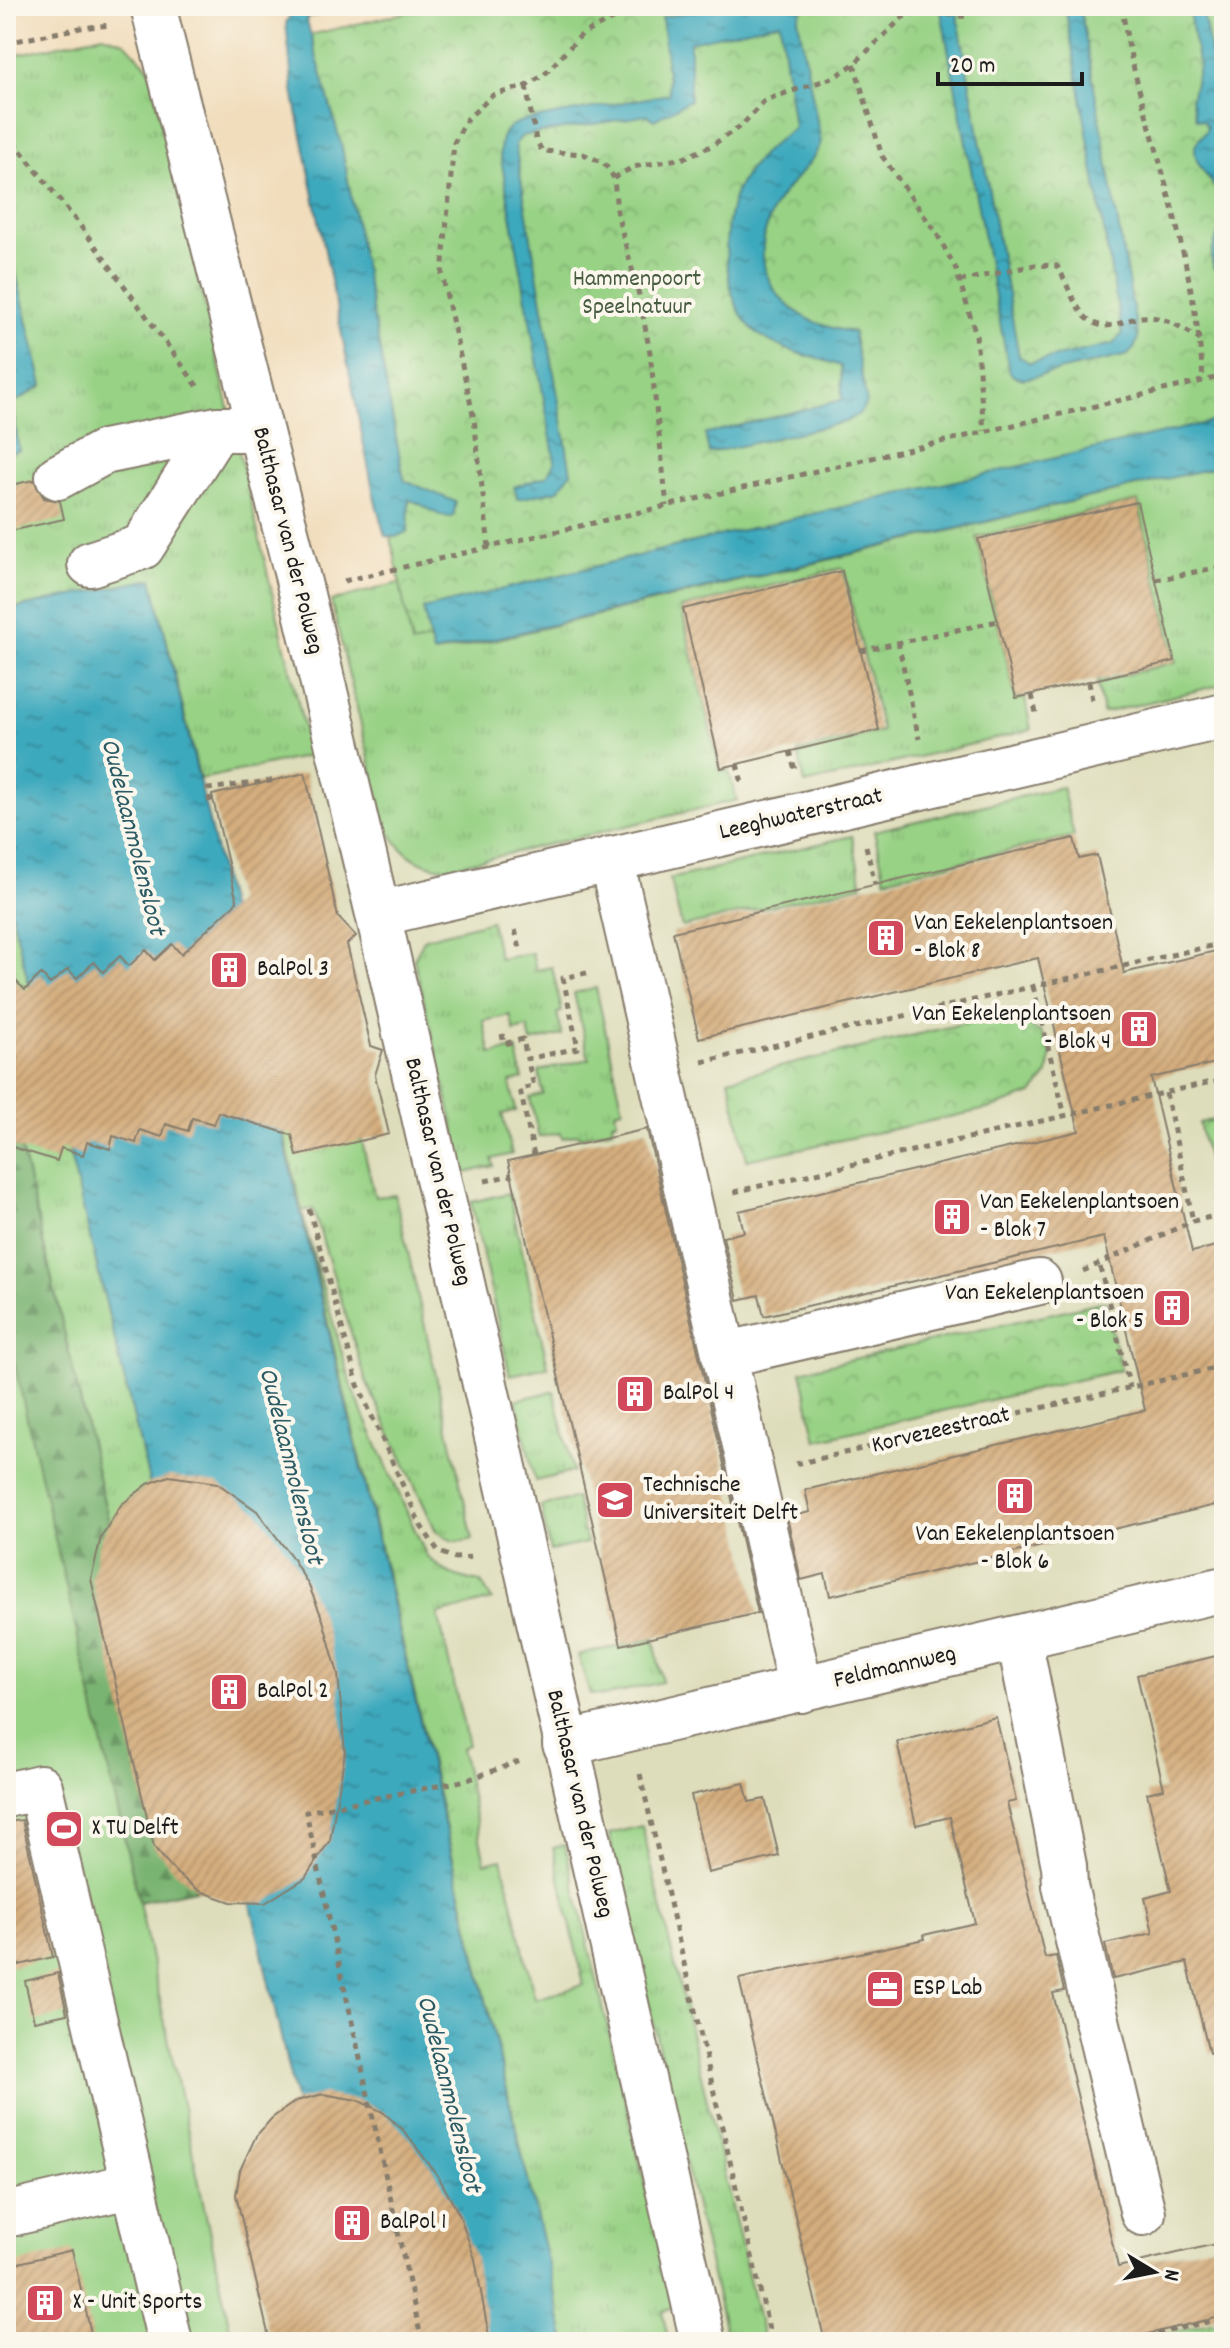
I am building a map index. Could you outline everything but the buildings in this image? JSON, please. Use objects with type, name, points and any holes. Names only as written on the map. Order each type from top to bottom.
[{"type":"street","name":"Balthasar van der Polweg","points":[[156,15],[238,429],[301,591],[378,914],[703,2342]]},
{"type":"street","points":[[58,477],[67,476],[104,452],[238,429]]},
{"type":"street","points":[[90,564],[142,547],[238,429]]},
{"type":"street","name":"Leeghwaterstraat","points":[[378,914],[1224,716]]},
{"type":"street","points":[[611,859],[801,1690]]},
{"type":"street","points":[[724,1355],[1039,1282]]},
{"type":"street","name":"Feldmannweg","points":[[565,1744],[1224,1589]]},
{"type":"street","points":[[1019,1638],[1064,1866],[1065,1886],[1143,2213]]},
{"type":"street","points":[[6,1795],[40,1787],[170,2342]]},
{"type":"street","points":[[6,2215],[133,2185]]},
{"type":"path","points":[[489,547],[474,419],[442,274],[454,143],[467,119],[493,95],[526,86],[544,75],[582,34],[620,15],[658,6]]},
{"type":"path","points":[[614,178],[633,167],[684,158],[711,146],[742,125],[765,100],[820,82],[854,64],[903,17],[925,12],[968,17],[965,6]]},
{"type":"path","points":[[1122,6],[1128,52],[1188,273],[1201,340],[1203,381]]},
{"type":"path","points":[[6,43],[108,25],[130,30],[156,15]]},
{"type":"path","points":[[854,64],[882,156],[937,234],[960,281],[976,335],[984,431]]},
{"type":"path","points":[[526,86],[536,140],[542,151],[583,154],[604,163],[614,178],[617,213],[639,295],[650,353],[667,506]]},
{"type":"path","points":[[6,132],[82,228],[215,410],[238,429]]},
{"type":"path","points":[[960,281],[1035,265],[1057,266],[1080,311],[1090,321],[1102,326],[1114,326],[1142,317],[1163,319],[1201,340]]},
{"type":"path","points":[[301,591],[1224,376]]},
{"type":"path","points":[[1156,580],[1224,566]]},
{"type":"path","points":[[861,651],[998,621]]},
{"type":"path","points":[[898,642],[929,785]]},
{"type":"path","points":[[210,802],[208,789],[278,780]]},
{"type":"path","points":[[660,1072],[1224,943]]},
{"type":"path","points":[[527,1059],[578,1048],[563,978],[635,963]]},
{"type":"path","points":[[1033,986],[1065,1116]]},
{"type":"path","points":[[502,1034],[504,1044],[523,1039],[534,1086],[520,1089],[534,1155]]},
{"type":"path","points":[[690,1202],[1224,1079]]},
{"type":"path","points":[[1166,1093],[1193,1221]]},
{"type":"path","points":[[309,1209],[358,1385],[421,1526],[439,1552],[455,1558],[524,1551]]},
{"type":"path","points":[[1039,1282],[1100,1267],[1193,1221],[1224,1214]]},
{"type":"path","points":[[1100,1267],[1130,1388]]},
{"type":"path","name":"Korvezeestraat","points":[[751,1475],[1224,1366]]},
{"type":"path","points":[[629,1730],[772,2342]]},
{"type":"path","points":[[422,2342],[306,1812],[467,1780],[565,1744]]},
{"type":"path","points":[[1122,2342],[1224,2318]]},
{"type":"shaded area","name":"Technische Universiteit Delft","points":[[6,69],[261,657],[412,644],[1224,446],[1224,2342],[6,2342]]},
{"type":"green space","name":"Hammenpoort Speelnatuur","points":[[434,6],[1224,6],[1224,446],[412,644],[292,39]]},
{"type":"green space","points":[[103,35],[125,42],[149,68],[308,745],[314,755],[200,779],[152,579],[6,610],[6,454],[19,450],[12,404],[43,385],[6,233],[6,57]]},
{"type":"green space","points":[[1224,465],[1224,684],[1103,713],[1097,682],[1176,662],[1138,501],[977,537],[1016,699],[1025,698],[1031,730],[805,784],[798,752],[882,731],[843,568],[681,608],[720,771],[728,769],[737,800],[447,868],[425,864],[408,854],[394,839],[384,820],[331,601],[417,578],[433,653]]},
{"type":"green space","points":[[1062,787],[1074,836],[885,879],[874,831]]},
{"type":"green space","points":[[852,836],[862,885],[682,927],[670,879]]},
{"type":"green space","points":[[6,890],[245,1878],[195,1890],[6,1084]]},
{"type":"green space","points":[[491,921],[499,959],[532,953],[536,970],[552,967],[562,1012],[557,1013],[562,1035],[531,1042],[528,1028],[514,1031],[510,1015],[483,1021],[491,1054],[516,1049],[523,1079],[510,1082],[516,1111],[502,1114],[512,1154],[492,1159],[494,1166],[465,1173],[414,959],[425,938]]},
{"type":"green space","points":[[596,988],[623,1109],[615,1111],[617,1121],[612,1122],[613,1129],[580,1137],[578,1134],[562,1138],[560,1133],[539,1137],[530,1098],[543,1094],[539,1071],[589,1059],[574,993]]},
{"type":"green space","points":[[999,1015],[1023,1022],[1041,1033],[1051,1053],[1048,1074],[1032,1094],[992,1108],[747,1160],[729,1079]]},
{"type":"green space","points":[[6,1084],[195,1890],[139,1902],[6,1328]]},
{"type":"green space","points":[[353,1103],[375,1197],[395,1195],[473,1539],[453,1541],[436,1531],[366,1381],[313,1209],[302,1211],[281,1121]]},
{"type":"green space","points":[[1224,1117],[1224,1194],[1216,1196],[1199,1123]]},
{"type":"green space","points":[[509,1193],[548,1367],[510,1375],[471,1202]]},
{"type":"green space","points":[[304,1222],[352,1388],[426,1555],[451,1574],[481,1582],[492,1600],[438,1614],[468,1745],[461,1748],[485,1863],[502,1859],[535,1999],[584,1985],[553,1848],[565,1845],[674,2308],[662,2312],[669,2342],[566,2342]]},
{"type":"green space","points":[[1105,1301],[1121,1370],[816,1440],[801,1371]]},
{"type":"green space","name":"X TU Delft","points":[[6,1328],[139,1902],[233,2342],[6,2342]]},
{"type":"green space","points":[[554,1391],[573,1472],[535,1481],[516,1400]]},
{"type":"green space","points":[[576,1498],[586,1543],[550,1551],[541,1506]]},
{"type":"green space","points":[[654,1639],[662,1682],[604,1696],[590,1694],[578,1655]]},
{"type":"green space","points":[[642,1826],[764,2342],[730,2342],[727,2339],[609,1834]]},
{"type":"green space","points":[[1224,2320],[1224,2342],[1155,2342],[1154,2336]]},
{"type":"water","points":[[721,6],[803,6],[798,19],[821,142],[772,212],[764,236],[763,258],[768,277],[778,294],[792,308],[830,327],[853,332],[867,403],[859,414],[845,422],[709,453],[705,434],[842,400],[841,366],[787,349],[757,333],[745,321],[730,286],[726,244],[737,190],[762,155],[794,128],[780,22],[690,42],[690,100],[654,120],[648,115],[522,136],[515,144],[571,473],[558,490],[518,499],[514,487],[547,476],[555,461],[500,153],[503,136],[522,121],[669,94],[662,17]]},
{"type":"water","points":[[940,6],[956,7],[1019,356],[1030,363],[1113,344],[1122,334],[1065,6],[1080,6],[1138,337],[1128,355],[1024,379],[1013,376],[1009,370]]},
{"type":"water","points":[[1188,6],[1202,6],[1224,130],[1224,279],[1216,271],[1212,256],[1223,205],[1196,157],[1196,145],[1207,127],[1204,121],[1196,119],[1191,99],[1199,67]]},
{"type":"water","points":[[321,7],[322,14],[306,18],[342,148],[404,480],[456,502],[453,517],[446,517],[409,500],[408,531],[396,537],[385,536],[375,500],[293,91],[286,23],[292,12]]},
{"type":"water","points":[[6,233],[43,385],[12,404],[19,450],[6,454]]},
{"type":"water","points":[[1224,419],[1224,465],[433,653],[423,609],[730,533]]},
{"type":"water","name":"Oudelaanmolensloot","points":[[152,579],[566,2342],[350,2342],[245,1878],[6,890],[6,610]]},
{"type":"place","name":"Van Eekelenplantsoen - Blok 8","points":[[886,938]]},
{"type":"place","name":"BalPol 3","points":[[229,970]]},
{"type":"place","name":"Van Eekelenplantsoen - Blok 4","points":[[1139,1029]]},
{"type":"place","name":"Van Eekelenplantsoen - Blok 7","points":[[952,1217]]},
{"type":"place","name":"Van Eekelenplantsoen - Blok 5","points":[[1172,1308]]},
{"type":"place","name":"BalPol 4","points":[[635,1394]]},
{"type":"place","name":"Van Eekelenplantsoen - Blok 6","points":[[1015,1496]]},
{"type":"place","name":"Technische Universiteit Delft","points":[[615,1500]]},
{"type":"place","name":"BalPol 2","points":[[229,1692]]},
{"type":"place","name":"X TU Delft","points":[[64,1829]]},
{"type":"place","name":"ESP Lab","points":[[885,1989]]},
{"type":"place","name":"BalPol 1","points":[[352,2223]]},
{"type":"place","name":"X - Unit Sports","points":[[45,2303]]}]
